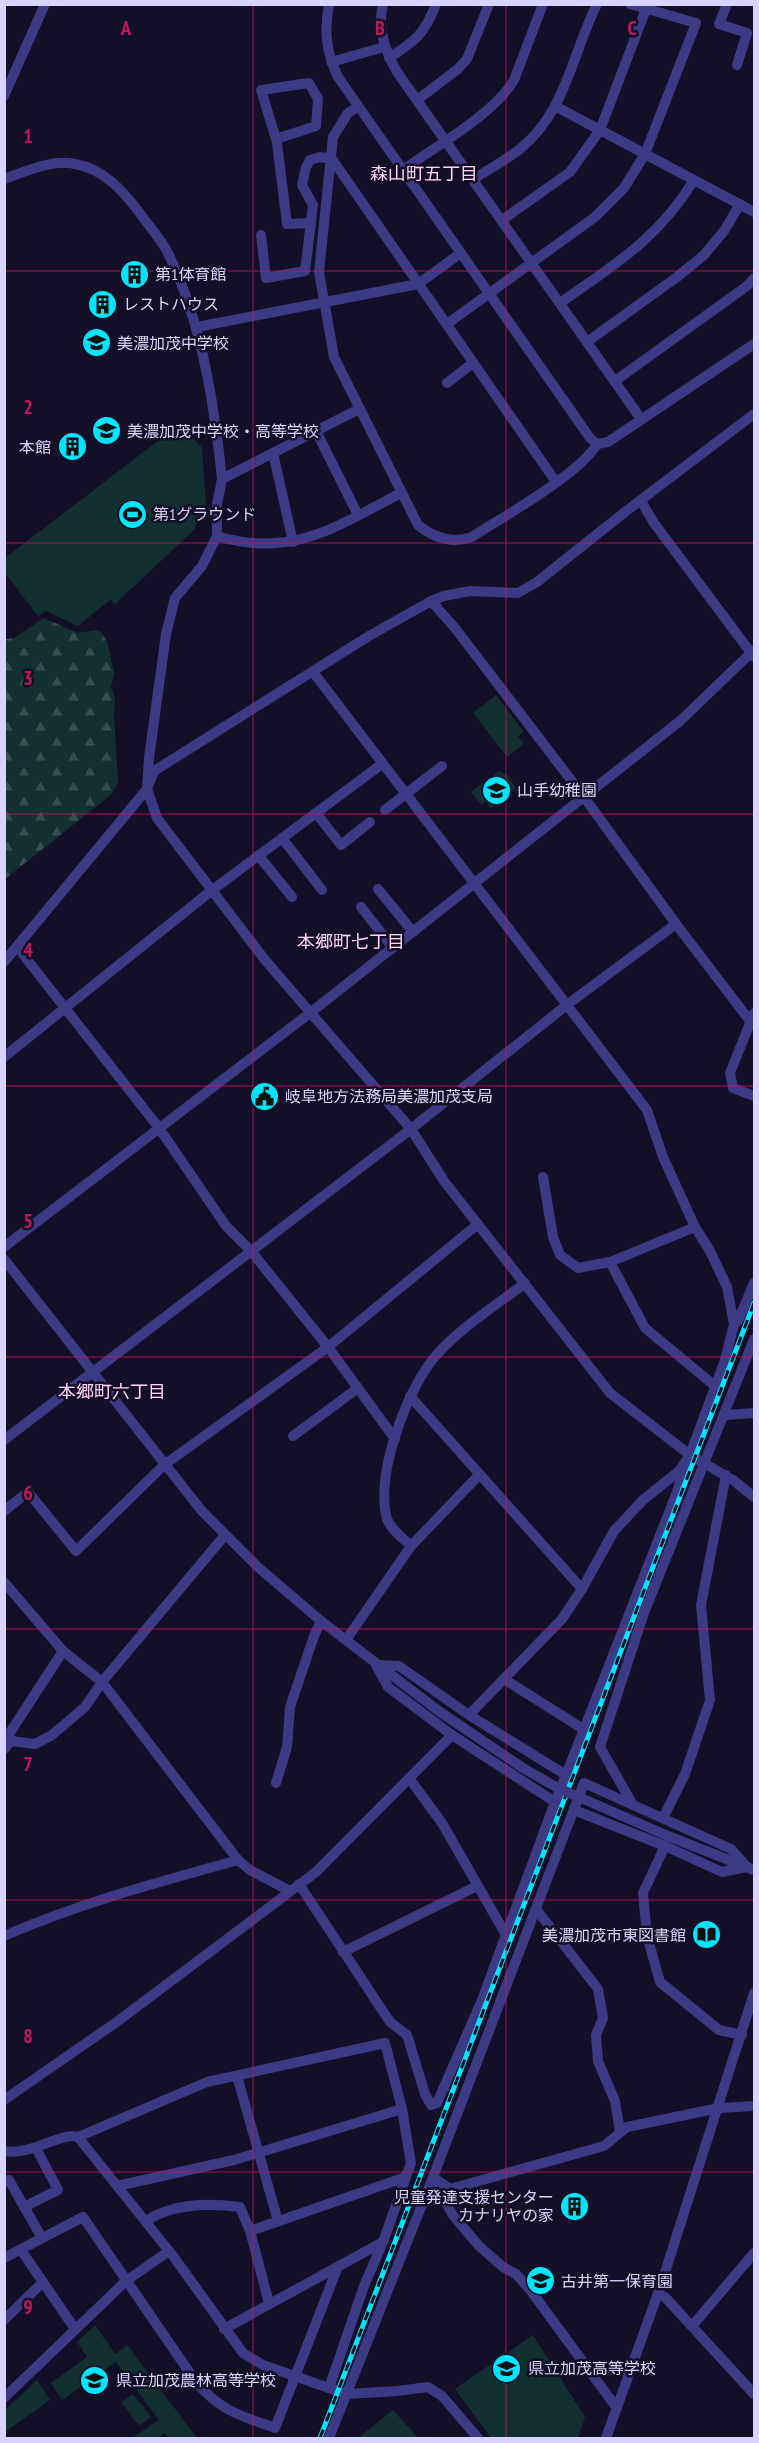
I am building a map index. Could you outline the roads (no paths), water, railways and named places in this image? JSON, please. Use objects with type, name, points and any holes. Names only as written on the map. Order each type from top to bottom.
[{"type":"street","points":[[4,96],[45,4]]},
{"type":"street","points":[[329,4],[325,33],[331,62],[358,106],[590,438],[597,444]]},
{"type":"street","points":[[383,4],[380,21],[384,47],[389,58],[641,419]]},
{"type":"street","points":[[389,58],[424,31],[436,4]]},
{"type":"street","points":[[417,100],[458,69],[467,59],[489,4]]},
{"type":"street","points":[[403,170],[491,107],[507,91],[543,4]]},
{"type":"street","points":[[474,179],[519,149],[548,119],[566,85],[597,4]]},
{"type":"street","points":[[447,324],[607,207],[624,188],[645,154],[696,23],[630,4]]},
{"type":"street","points":[[658,4],[673,16]]},
{"type":"street","points":[[727,4],[719,24],[747,33],[737,64]]},
{"type":"street","points":[[502,220],[570,172],[600,130],[646,9]]},
{"type":"street","points":[[331,62],[384,47]]},
{"type":"street","points":[[276,139],[316,126],[318,99],[309,83],[261,90],[276,139],[287,224],[311,223]]},
{"type":"street","points":[[358,106],[348,113],[333,137],[319,272],[334,357],[418,525],[442,538],[459,542],[472,537],[556,482],[591,455],[597,444]]},
{"type":"street","points":[[555,106],[754,212]]},
{"type":"street","points":[[261,235],[266,278],[304,271],[313,205],[302,184],[306,167],[310,160],[320,157],[332,159],[556,482]]},
{"type":"street","points":[[4,178],[50,164],[75,164],[98,172],[114,183],[124,192],[167,251],[197,327],[222,479],[217,504],[217,536],[202,566],[175,598],[170,614],[149,758],[147,789],[158,818],[265,960],[411,1129],[444,1181],[610,1393],[688,1458],[730,1478],[754,1497]]},
{"type":"street","points":[[560,303],[644,243],[665,222],[694,180]]},
{"type":"street","points":[[586,342],[704,255],[724,231],[740,204]]},
{"type":"street","points":[[197,327],[418,284],[461,253]]},
{"type":"street","points":[[615,381],[691,328],[747,286],[754,278]]},
{"type":"street","points":[[597,444],[608,442],[754,344]]},
{"type":"street","points":[[447,383],[473,363]]},
{"type":"street","points":[[222,479],[359,409]]},
{"type":"street","points":[[4,962],[18,948],[147,789],[154,771],[369,636],[431,601],[470,591],[518,593],[537,582],[754,414]]},
{"type":"street","points":[[316,431],[358,515]]},
{"type":"street","points":[[273,453],[293,542]]},
{"type":"street","points":[[217,536],[261,545],[293,542],[330,530],[401,493]]},
{"type":"street","points":[[4,1247],[310,1013],[680,721],[754,653],[654,523],[640,501]]},
{"type":"street","points":[[431,601],[455,628],[584,797],[676,924],[752,1017],[730,1073],[733,1088],[754,1096]]},
{"type":"street","points":[[299,1884],[390,2022],[407,2035],[425,2094],[431,2105],[437,2103],[482,2000],[582,1729],[677,1492],[715,1386],[734,1324],[727,1287],[710,1251],[695,1227],[663,1157],[647,1110],[313,672]]},
{"type":"street","points":[[4,1057],[211,891],[382,764]]},
{"type":"street","points":[[385,810],[441,766]]},
{"type":"street","points":[[316,813],[341,845],[370,822]]},
{"type":"street","points":[[282,838],[322,890]]},
{"type":"street","points":[[258,855],[292,897]]},
{"type":"street","points":[[378,889],[413,932]]},
{"type":"street","points":[[361,907],[393,948]]},
{"type":"street","points":[[4,1440],[411,1129],[568,1004],[676,924]]},
{"type":"street","points":[[18,948],[159,1128],[226,1226],[252,1251],[328,1347],[395,1439]]},
{"type":"street","points":[[543,1177],[553,1237],[560,1255],[578,1268],[610,1262],[695,1227]]},
{"type":"street","points":[[4,1511],[28,1491],[76,1551],[164,1465],[328,1347],[478,1224]]},
{"type":"street","points":[[4,1259],[201,1510],[259,1568],[321,1622],[376,1665],[523,1768],[556,1788],[666,1841]]},
{"type":"street","points":[[610,1262],[645,1328],[715,1386]]},
{"type":"street","points":[[734,1324],[738,1321],[754,1282]]},
{"type":"street","points":[[411,1546],[387,1520],[385,1486],[388,1463],[410,1396],[423,1372],[447,1343],[525,1283]]},
{"type":"street","points":[[633,1805],[600,1747],[644,1613],[726,1415],[754,1339]]},
{"type":"street","points":[[292,1436],[358,1388]]},
{"type":"street","points":[[410,1396],[582,1589]]},
{"type":"street","points":[[726,1415],[754,1413]]},
{"type":"street","points":[[469,1715],[562,1619],[582,1589],[614,1531],[644,1500],[679,1471],[688,1458]]},
{"type":"street","points":[[346,1640],[411,1546],[479,1475]]},
{"type":"street","points":[[663,1818],[685,1774],[710,1700],[701,1605],[730,1478]]},
{"type":"street","points":[[63,1651],[9,1734],[8,1745],[35,1744],[52,1735],[85,1707],[102,1682],[225,1535]]},
{"type":"street","points":[[4,1582],[63,1651],[102,1682],[238,1860],[250,1870],[290,1891]]},
{"type":"street","points":[[276,1783],[287,1747],[290,1707],[321,1622]]},
{"type":"street","points":[[376,1665],[399,1666],[469,1715],[566,1775]]},
{"type":"street","points":[[376,1665],[388,1687],[452,1735],[555,1802]]},
{"type":"street","points":[[504,1679],[582,1729]]},
{"type":"street","points":[[4,2100],[118,2020],[316,1872],[452,1735]]},
{"type":"street","points":[[409,1778],[442,1823],[506,1935]]},
{"type":"street","points":[[329,2439],[433,2177],[584,1783],[731,1849],[751,1869]]},
{"type":"street","points":[[574,1810],[751,1869]]},
{"type":"street","points":[[666,1841],[643,1893],[646,1936],[660,1982],[719,2030],[742,2035]]},
{"type":"street","points":[[4,1936],[48,1917],[121,1893],[238,1860]]},
{"type":"street","points":[[343,1952],[477,1886]]},
{"type":"street","points":[[536,1910],[598,1989],[603,2018],[596,2035],[598,2061],[615,2101],[620,2132]]},
{"type":"street","points":[[606,2439],[658,2294],[754,1993]]},
{"type":"street","points":[[4,2151],[18,2152],[70,2135],[78,2137],[207,2082],[386,2043],[402,2109],[411,2163],[383,2242],[364,2286],[329,2388]]},
{"type":"street","points":[[237,2076],[278,2221]]},
{"type":"street","points":[[433,2177],[450,2188],[604,2146],[627,2127],[719,2108],[754,2106]]},
{"type":"street","points":[[117,2186],[260,2153],[402,2109]]},
{"type":"street","points":[[78,2137],[169,2251],[243,2353],[263,2366],[346,2394],[428,2387],[442,2396],[478,2439]]},
{"type":"street","points":[[24,2207],[58,2190],[36,2148]]},
{"type":"street","points":[[250,2231],[406,2176]]},
{"type":"street","points":[[433,2177],[452,2214],[479,2246],[524,2282],[616,2407]]},
{"type":"street","points":[[4,2182],[9,2180],[42,2238]]},
{"type":"street","points":[[146,2221],[166,2211],[209,2203],[240,2207],[250,2231],[269,2303]]},
{"type":"street","points":[[4,2258],[83,2217],[196,2382],[211,2399],[230,2412],[275,2428],[337,2269]]},
{"type":"street","points":[[225,2329],[383,2242]]},
{"type":"street","points":[[21,2250],[75,2329]]},
{"type":"street","points":[[4,2398],[126,2281],[169,2251]]},
{"type":"street","points":[[692,2326],[754,2253]]},
{"type":"street","points":[[4,2320],[43,2282]]},
{"type":"street","points":[[658,2294],[665,2297],[754,2394]]},
{"type":"railway","points":[[320,2438],[754,1303]]},
{"type":"place","name":"第1体育館","points":[[134,274]]},
{"type":"place","name":"レストハウス","points":[[102,304]]},
{"type":"place","name":"美濃加茂中学校","points":[[96,343]]},
{"type":"place","name":"美濃加茂中学校・高等学校","points":[[106,431]]},
{"type":"place","name":"本館","points":[[72,447]]},
{"type":"place","name":"第1グラウンド","points":[[132,514]]},
{"type":"place","name":"山手幼稚園","points":[[496,790]]},
{"type":"place","name":"岐阜地方法務局美濃加茂支局","points":[[264,1096]]},
{"type":"place","name":"美濃加茂市東図書館","points":[[707,1935]]},
{"type":"place","name":"児童発達支援センター カナリヤの家","points":[[575,2206]]},
{"type":"place","name":"古井第一保育園","points":[[540,2281]]},
{"type":"place","name":"県立加茂高等学校","points":[[507,2368]]},
{"type":"place","name":"県立加茂農林高等学校","points":[[95,2380]]},
{"type":"district","name":"森山町五丁目","points":[[424,174]]},
{"type":"district","name":"本郷町七丁目","points":[[351,942]]},
{"type":"district","name":"本郷町六丁目","points":[[112,1392]]}]
